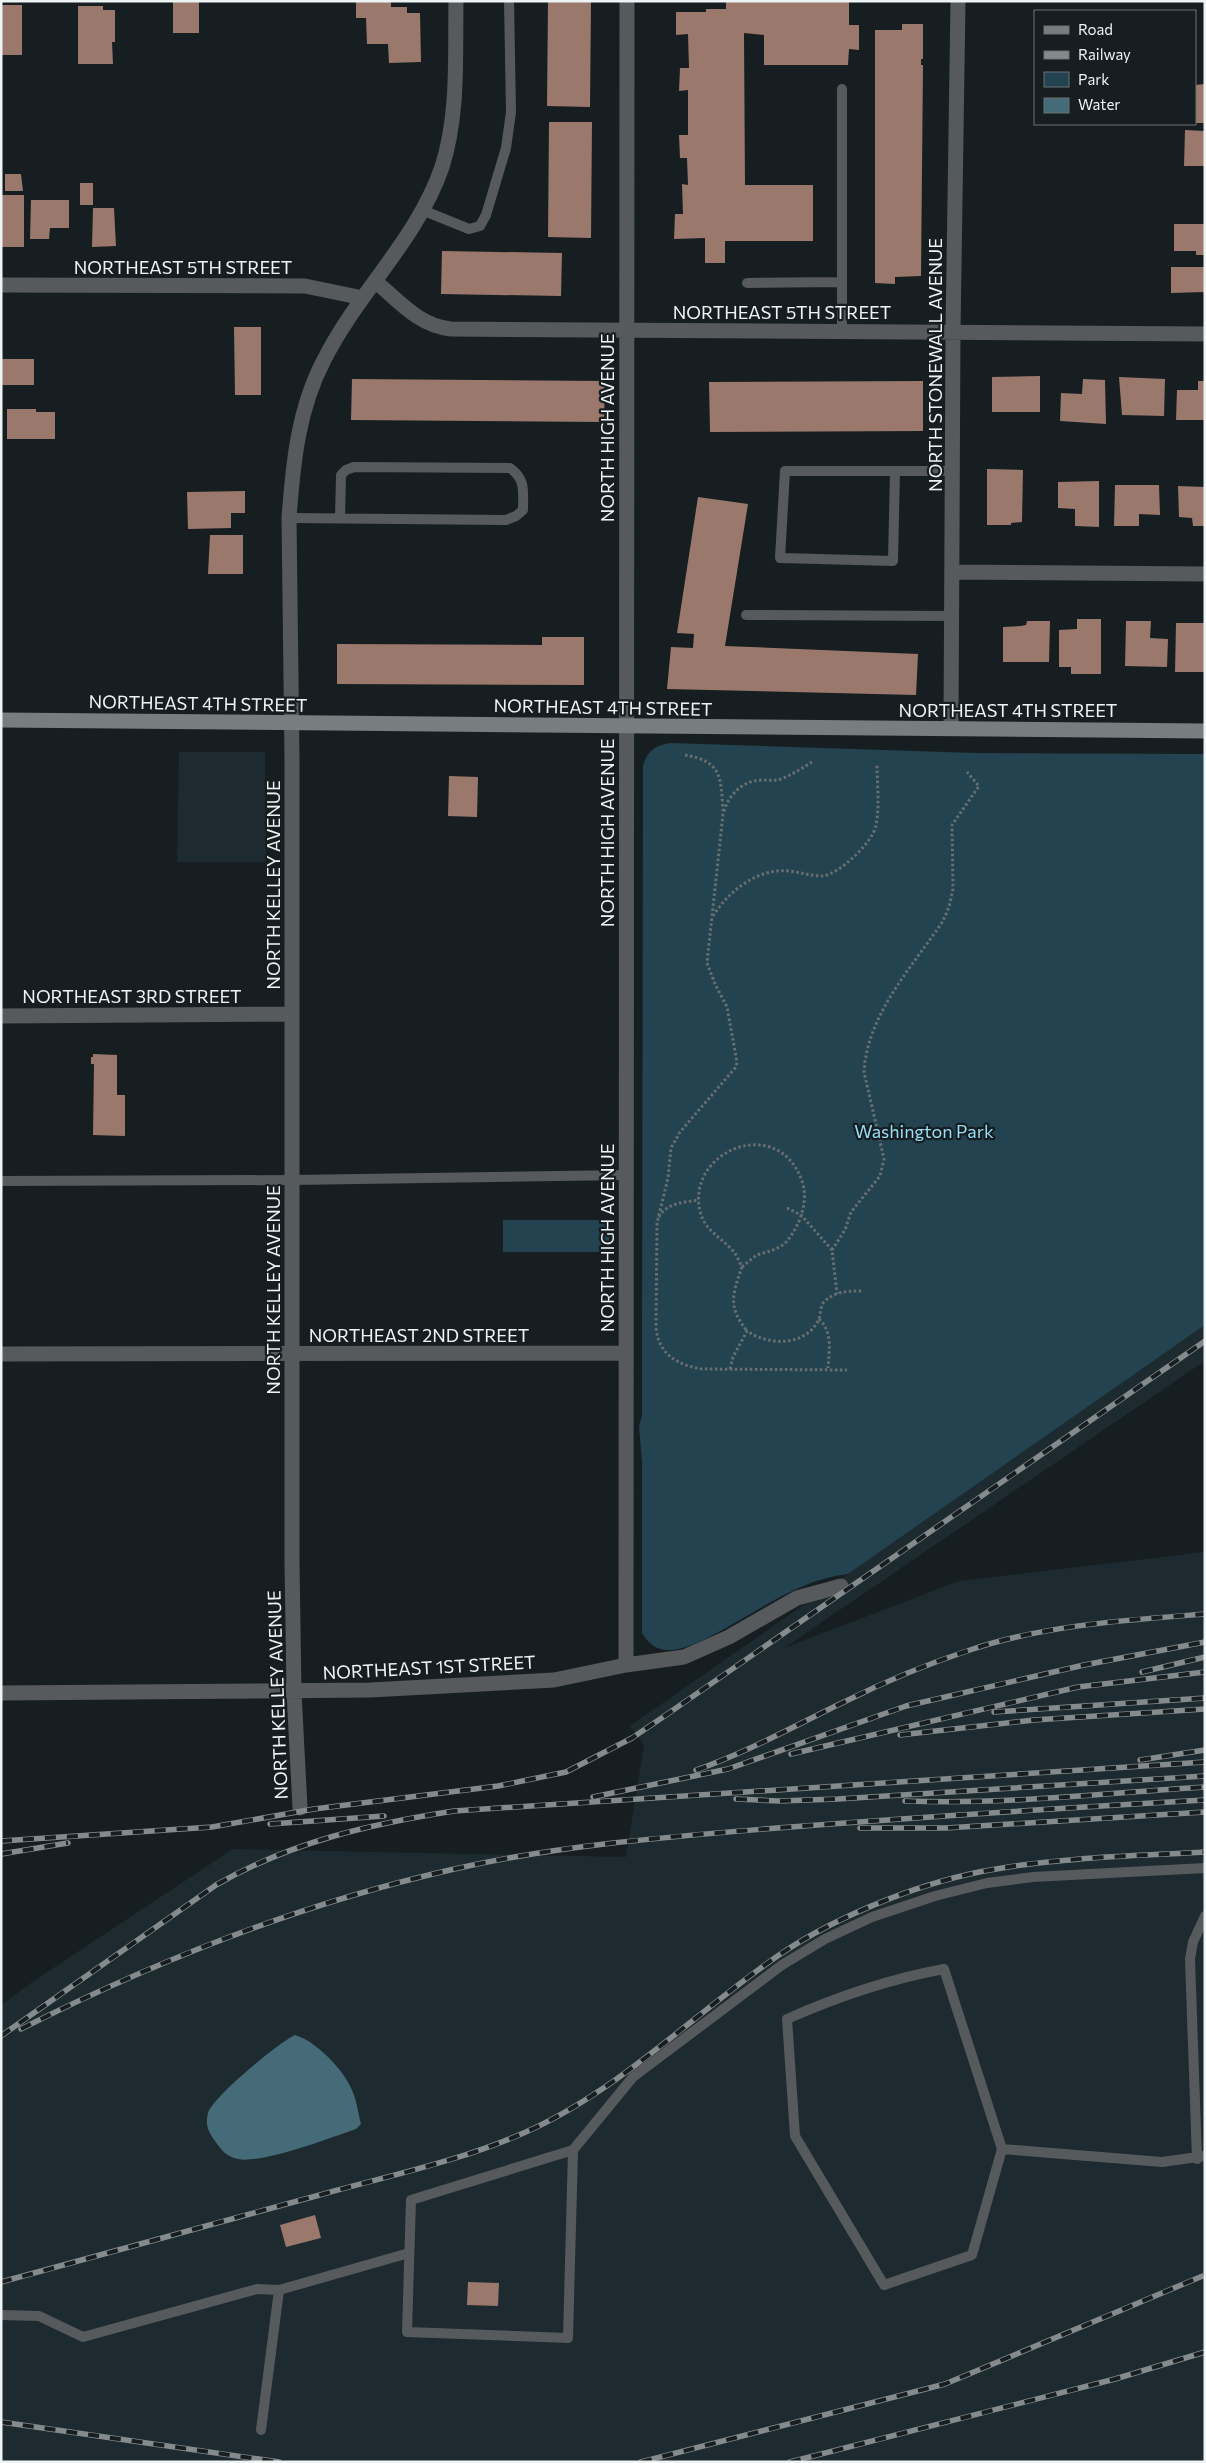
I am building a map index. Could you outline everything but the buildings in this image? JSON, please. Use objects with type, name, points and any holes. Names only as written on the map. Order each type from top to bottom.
[{"type":"main road","name":"NORTHEAST 4TH STREET","points":[[1,720],[1205,731]]},
{"type":"street","name":"NORTH KELLEY AVENUE","points":[[300,1808],[294,1692],[289,518],[298,439],[308,399],[324,359],[363,298],[395,256],[422,210],[442,168],[453,116],[456,1]]},
{"type":"street","name":"NORTH HIGH AVENUE","points":[[626,1665],[627,1]]},
{"type":"street","name":"NORTH STONEWALL AVENUE","points":[[951,728],[953,332],[958,1]]},
{"type":"street","name":"NORTHEAST 5TH STREET","points":[[375,281],[424,322],[436,327],[1205,334]]},
{"type":"street","name":"NORTHEAST 5TH STREET","points":[[1,285],[305,286],[363,298]]},
{"type":"street","points":[[953,572],[1205,574]]},
{"type":"street","name":"NORTHEAST 3RD STREET","points":[[1,1016],[292,1014]]},
{"type":"street","name":"NORTHEAST 2ND STREET","points":[[1,1354],[626,1354]]},
{"type":"street","name":"NORTHEAST 1ST STREET","points":[[1,1693],[294,1692],[531,1682],[576,1676],[626,1665],[669,1661],[698,1652],[797,1598],[840,1586]]},
{"type":"lane","points":[[422,210],[468,230],[480,226],[486,215],[506,148],[511,112],[509,1]]},
{"type":"lane","points":[[842,90],[842,332]]},
{"type":"lane","points":[[747,283],[842,282]]},
{"type":"lane","points":[[289,518],[506,520],[516,516],[523,510],[523,481],[510,468],[354,467],[346,470],[341,475],[340,518]]},
{"type":"lane","points":[[895,471],[893,561],[780,558],[785,471],[895,471],[953,471]]},
{"type":"lane","points":[[746,614],[953,616]]},
{"type":"lane","points":[[1,1181],[292,1180],[626,1174]]},
{"type":"lane","points":[[573,2150],[568,2338],[407,2332],[411,2200],[573,2150],[633,2076],[782,1965],[825,1939],[872,1917],[936,1896],[987,1883],[1033,1877],[1205,1868]]},
{"type":"lane","points":[[1002,2150],[1162,2162],[1201,2157],[1190,1959],[1193,1942],[1205,1916]]},
{"type":"lane","points":[[944,1969],[1002,2150],[972,2255],[884,2285],[795,2136],[788,2018],[839,1996],[904,1976],[944,1969]]},
{"type":"lane","points":[[1,2315],[39,2316],[83,2337],[257,2289],[279,2290],[409,2253]]},
{"type":"lane","points":[[261,2430],[279,2290]]},
{"type":"path","points":[[685,755],[707,761],[716,769],[723,814]]},
{"type":"path","points":[[812,762],[780,779],[753,781],[746,784],[733,793],[727,801],[723,814],[707,963],[727,1007],[737,1062],[736,1067],[674,1141],[669,1157],[668,1178],[657,1222],[656,1327],[660,1346],[678,1363],[689,1367],[730,1369],[828,1368],[847,1370]]},
{"type":"path","points":[[711,919],[719,906],[733,892],[760,876],[783,870],[822,876],[836,871],[845,864],[870,839],[876,826],[877,764]]},
{"type":"path","points":[[832,1250],[845,1230],[851,1212],[880,1176],[884,1166],[864,1072],[865,1059],[876,1023],[943,921],[949,908],[953,889],[952,826],[979,786],[967,772]]},
{"type":"path","points":[[742,1267],[733,1251],[709,1230],[700,1211],[699,1191],[705,1173],[715,1159],[750,1145],[765,1145],[781,1150],[791,1158],[798,1170],[805,1196],[801,1215],[795,1230],[785,1243],[776,1249],[755,1256],[742,1267],[732,1298],[734,1312],[747,1331],[758,1338],[774,1343],[786,1342],[804,1334],[818,1319],[823,1303],[836,1294],[862,1291]]},
{"type":"path","points":[[657,1222],[662,1212],[672,1206],[699,1200]]},
{"type":"path","points":[[787,1208],[801,1215],[832,1250],[836,1294]]},
{"type":"path","points":[[818,1319],[826,1326],[829,1337],[828,1368]]},
{"type":"path","points":[[730,1369],[733,1357],[747,1331]]},
{"type":"shaded area","points":[[179,752],[265,752],[266,862],[177,862]]},
{"type":"shaded area","points":[[1205,1325],[1205,1361],[784,1648],[959,1581],[1205,1552],[1205,2462],[1,2462],[1,2005],[35,1980],[233,1849],[626,1857],[644,1745],[630,1726]]},
{"type":"green space","name":"Washington Park","points":[[671,743],[975,753],[1205,754],[1205,1325],[848,1574],[815,1581],[800,1587],[706,1639],[692,1645],[665,1650],[653,1646],[642,1633],[642,1462],[639,1426],[642,1416],[643,766],[652,750],[660,745]]},
{"type":"green space","points":[[503,1220],[609,1220],[609,1252],[503,1252]]},
{"type":"water","points":[[295,2035],[312,2043],[343,2074],[354,2094],[361,2124],[356,2129],[314,2144],[263,2158],[249,2160],[227,2155],[217,2144],[208,2128],[207,2117],[212,2105],[247,2071],[275,2048]]},
{"type":"railway","points":[[1,1841],[212,1827],[314,1809],[498,1786],[566,1772],[632,1738],[1205,1341]]},
{"type":"railway","points":[[696,1770],[752,1747],[890,1680],[970,1650],[1056,1629],[1116,1621],[1205,1614]]},
{"type":"railway","points":[[593,1797],[728,1769],[906,1706],[1084,1665],[1205,1642]]},
{"type":"railway","points":[[1142,1672],[1205,1657]]},
{"type":"railway","points":[[791,1754],[1078,1687],[1205,1672]]},
{"type":"railway","points":[[994,1712],[1205,1698]]},
{"type":"railway","points":[[900,1735],[1034,1720],[1205,1709]]},
{"type":"railway","points":[[1140,1760],[1205,1750]]},
{"type":"railway","points":[[1,2036],[216,1885],[244,1870],[302,1846],[392,1822],[454,1811],[1205,1762]]},
{"type":"railway","points":[[736,1799],[779,1801],[838,1799],[1205,1776]]},
{"type":"railway","points":[[905,1801],[1018,1800],[1205,1787]]},
{"type":"railway","points":[[21,2029],[177,1957],[284,1917],[394,1884],[491,1861],[572,1848],[695,1835],[938,1816],[1205,1800]]},
{"type":"railway","points":[[860,1828],[946,1828],[1205,1812]]},
{"type":"railway","points":[[270,1824],[384,1816]]},
{"type":"railway","points":[[1,1854],[68,1843]]},
{"type":"railway","points":[[1,2282],[424,2167],[503,2142],[562,2114],[595,2094],[657,2049],[748,1977],[802,1940],[855,1913],[912,1890],[969,1874],[1022,1865],[1100,1857],[1205,1852]]},
{"type":"railway","points":[[641,2462],[945,2384],[1205,2275]]},
{"type":"railway","points":[[790,2462],[1115,2379],[1205,2352]]},
{"type":"railway","points":[[1,2422],[279,2462]]}]
